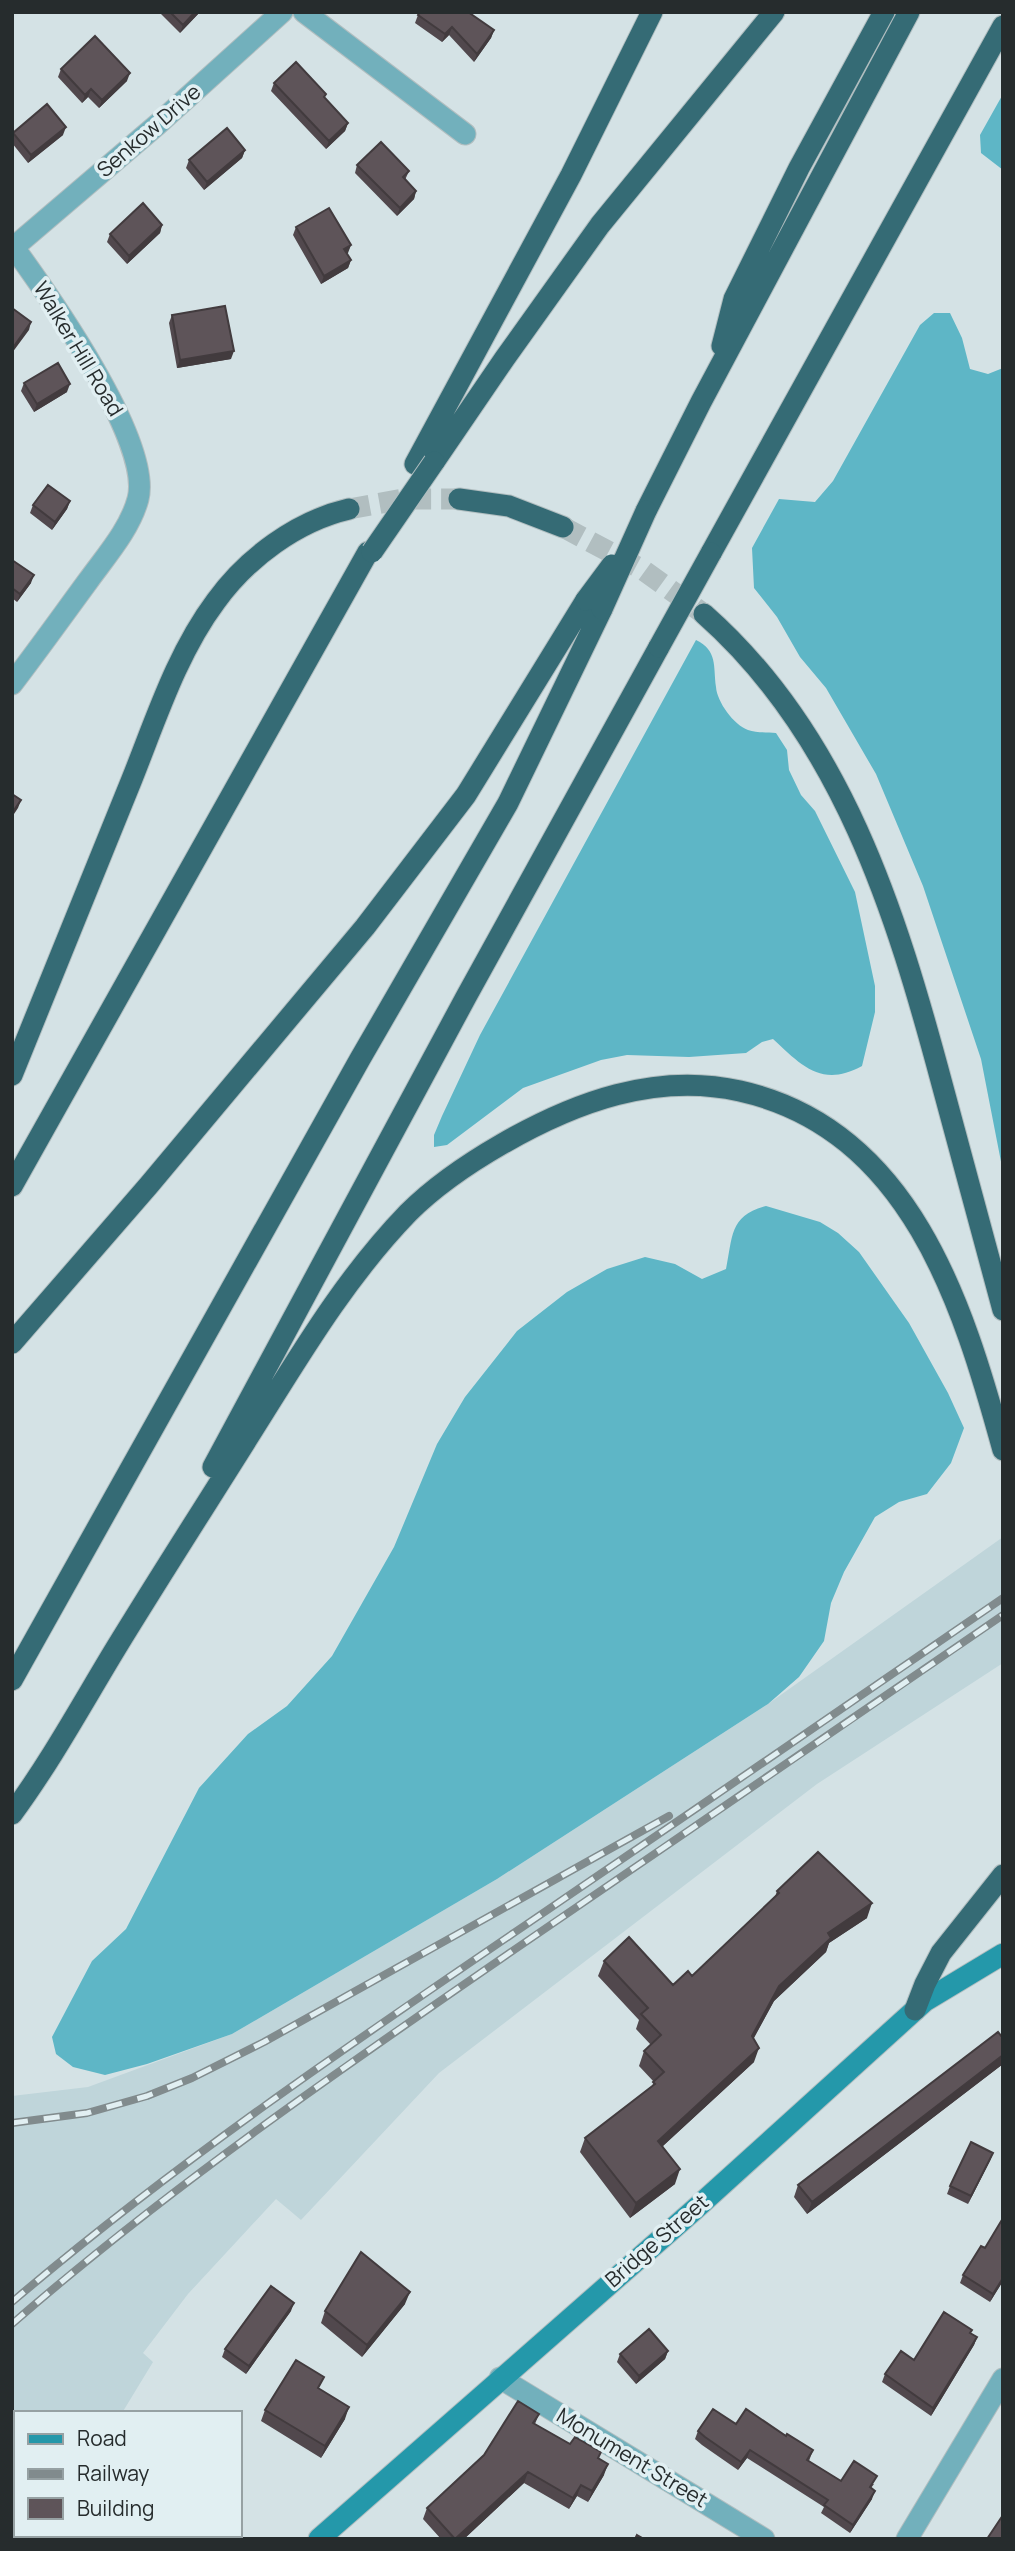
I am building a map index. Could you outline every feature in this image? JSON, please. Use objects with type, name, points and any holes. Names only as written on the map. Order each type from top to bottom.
[{"type":"highway","points":[[12,1186],[222,808],[367,557],[425,463],[652,12]]},
{"type":"highway","points":[[425,463],[600,225],[775,12]]},
{"type":"highway","points":[[712,382],[734,299],[799,168],[884,12]]},
{"type":"highway","points":[[12,1343],[149,1185],[374,916],[466,795],[594,604],[634,539],[712,382],[909,12]]},
{"type":"highway","points":[[113,1654],[466,997],[1003,26]]},
{"type":"highway","points":[[459,499],[509,506],[564,527]]},
{"type":"highway","points":[[12,1075],[147,741],[187,648],[204,618],[229,584],[271,547],[310,523],[349,509]]},
{"type":"highway","points":[[12,1680],[360,1059],[508,803],[594,604]]},
{"type":"highway","points":[[704,614],[758,668],[796,717],[829,772],[872,863],[914,980],[1003,1310]]},
{"type":"highway","points":[[13,1812],[64,1736],[320,1324],[363,1263],[430,1194],[491,1151],[564,1112],[625,1092],[696,1084],[747,1093],[778,1103],[804,1115],[842,1140],[869,1163],[908,1209],[944,1271],[974,1350],[1003,1450]]},
{"type":"highway","points":[[915,2010],[941,1953],[1003,1875]]},
{"type":"street","name":"Senkow Drive","points":[[13,246],[158,124],[282,12]]},
{"type":"street","points":[[304,12],[465,134]]},
{"type":"street","name":"Walker Hill Road","points":[[12,684],[114,545],[138,499],[140,480],[138,465],[118,412],[64,320],[13,246]]},
{"type":"street","name":"Bridge Street","points":[[319,2539],[694,2210],[915,2010],[1003,1954]]},
{"type":"street","name":"Monument Street","points":[[500,2378],[764,2539]]},
{"type":"street","points":[[907,2539],[1003,2379]]},
{"type":"shaded area","points":[[1003,94],[1003,170],[981,153],[980,135]]},
{"type":"shaded area","points":[[934,313],[950,313],[962,338],[970,369],[988,374],[1003,368],[1003,1172],[981,1059],[923,886],[876,774],[826,688],[800,657],[777,617],[754,588],[752,548],[779,499],[815,502],[833,481],[920,325]]},
{"type":"shaded area","points":[[696,640],[711,654],[717,693],[732,718],[748,730],[776,733],[787,750],[789,770],[801,795],[815,811],[855,892],[875,986],[875,1012],[862,1066],[835,1075],[813,1071],[773,1039],[762,1042],[746,1053],[689,1057],[627,1055],[601,1060],[523,1088],[447,1145],[434,1147],[434,1135],[480,1035]]},
{"type":"shaded area","points":[[766,1206],[820,1222],[838,1233],[859,1252],[909,1323],[964,1428],[951,1463],[927,1494],[899,1502],[875,1517],[844,1572],[831,1603],[824,1641],[799,1677],[768,1704],[497,1879],[232,2034],[147,2064],[105,2075],[73,2067],[56,2054],[52,2037],[92,1961],[126,1929],[199,1788],[248,1734],[287,1706],[332,1656],[394,1547],[437,1444],[465,1397],[517,1331],[567,1292],[607,1269],[645,1257],[675,1264],[702,1279],[726,1269],[732,1237],[739,1222],[745,1215]]},
{"type":"shaded area","points":[[1003,1537],[1003,1663],[817,1784],[439,2073],[301,2220],[276,2199],[188,2294],[143,2353],[153,2362],[123,2411],[14,2411],[14,2512],[12,2510],[12,2096],[88,2087],[232,2034],[497,1879],[768,1704]]},
{"type":"building","points":[[170,12],[195,12],[183,25]]},
{"type":"building","points":[[420,12],[468,12],[494,30],[477,54],[452,27],[445,34],[418,15]]},
{"type":"building","points":[[95,36],[130,73],[102,100],[91,89],[85,95],[61,69]]},
{"type":"building","points":[[296,62],[348,123],[329,141],[274,83]]},
{"type":"building","points":[[47,104],[66,127],[31,155],[13,133]]},
{"type":"building","points":[[227,128],[245,150],[207,182],[189,160]]},
{"type":"building","points":[[381,142],[409,171],[403,177],[416,191],[400,208],[357,165]]},
{"type":"building","points":[[143,203],[162,225],[129,256],[110,234]]},
{"type":"building","points":[[329,208],[351,245],[344,249],[351,260],[324,276],[296,227]]},
{"type":"building","points":[[225,306],[234,351],[180,360],[172,315]]},
{"type":"building","points":[[12,308],[31,322],[12,349]]},
{"type":"building","points":[[58,363],[70,384],[37,404],[24,383]]},
{"type":"building","points":[[48,485],[70,501],[55,522],[33,505]]},
{"type":"building","points":[[12,560],[34,575],[20,594],[12,588]]},
{"type":"building","points":[[12,794],[21,800],[12,813]]},
{"type":"building","points":[[818,1852],[872,1903],[828,1933],[831,1938],[779,1986],[752,2036],[759,2048],[658,2141],[680,2169],[636,2203],[585,2138],[655,2084],[653,2082],[664,2072],[644,2051],[661,2035],[641,2014],[648,2008],[604,1961],[629,1937],[673,1985],[688,1971],[692,1976]]},
{"type":"building","points":[[998,2032],[1003,2038],[1003,2055],[812,2202],[798,2185]]},
{"type":"building","points":[[971,2142],[993,2153],[971,2196],[950,2186]]},
{"type":"building","points":[[1003,2218],[1003,2278],[993,2294],[963,2275],[981,2246],[985,2248]]},
{"type":"building","points":[[361,2252],[410,2292],[367,2345],[325,2311]]},
{"type":"building","points":[[271,2286],[294,2303],[249,2366],[225,2349]]},
{"type":"building","points":[[944,2312],[972,2330],[970,2333],[977,2337],[933,2408],[885,2374],[901,2351],[914,2360]]},
{"type":"building","points":[[649,2329],[668,2351],[639,2376],[620,2354]]},
{"type":"building","points":[[296,2360],[324,2377],[318,2388],[349,2407],[325,2446],[265,2410]]},
{"type":"building","points":[[518,2401],[539,2414],[533,2423],[570,2444],[575,2437],[601,2452],[598,2458],[608,2464],[592,2491],[581,2485],[573,2498],[528,2472],[455,2539],[427,2508],[484,2455]]},
{"type":"building","points":[[713,2409],[736,2424],[746,2409],[786,2436],[787,2434],[813,2450],[807,2460],[841,2481],[854,2461],[877,2476],[870,2487],[875,2491],[853,2525],[824,2505],[828,2500],[750,2450],[741,2462],[705,2437],[698,2431]]},
{"type":"building","points":[[1003,2515],[1003,2539],[987,2539]]},
{"type":"tunnel","points":[[349,509],[404,499],[459,499]]},
{"type":"tunnel","points":[[563,527],[643,570],[704,614]]},
{"type":"railway","points":[[12,2302],[136,2202],[263,2107],[1003,1598]]},
{"type":"railway","points":[[12,2324],[131,2225],[317,2087],[1003,1615]]},
{"type":"railway","points":[[12,2123],[87,2113],[147,2096],[192,2078],[264,2042],[669,1816]]}]
